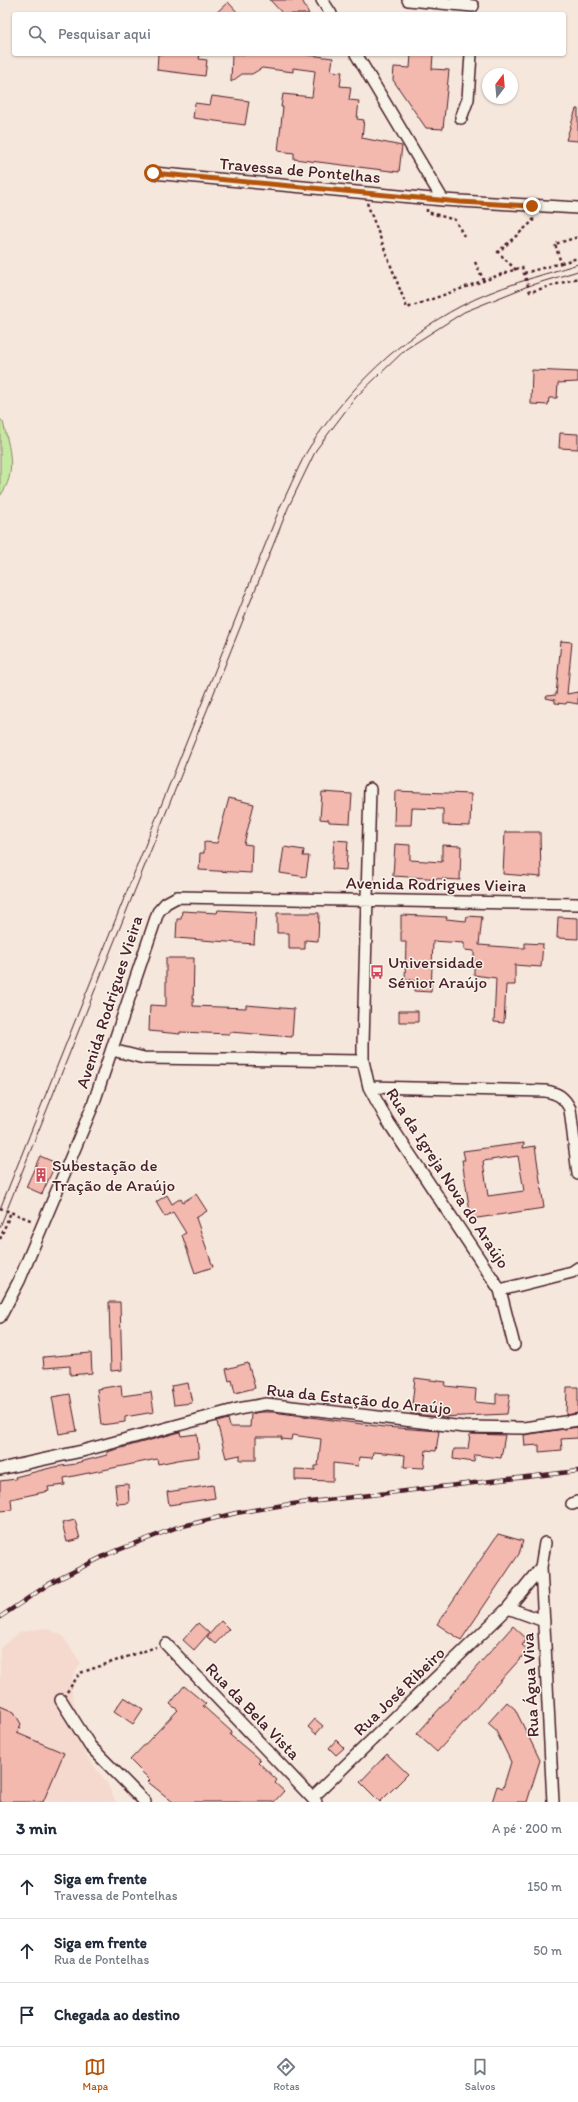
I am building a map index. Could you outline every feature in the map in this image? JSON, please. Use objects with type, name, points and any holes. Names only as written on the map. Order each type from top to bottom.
[{"type":"street","points":[[322,0],[330,12]]},
{"type":"street","points":[[408,0],[473,7]]},
{"type":"street","points":[[357,56],[443,200]]},
{"type":"street","points":[[462,118],[468,99],[471,56]]},
{"type":"street","name":"Travessa de Pontelhas","points":[[153,173],[426,199],[578,208]]},
{"type":"street","name":"Rua da Igreja Nova do Araújo","points":[[370,789],[363,1061],[369,1087],[387,1120],[500,1290],[514,1345]]},
{"type":"street","name":"Avenida Rodrigues Vieira","points":[[0,1317],[19,1281],[93,1105],[158,912],[166,903],[177,897],[578,904]]},
{"type":"street","points":[[112,1050],[144,1058],[363,1061]]},
{"type":"street","points":[[369,1087],[545,1091],[557,1093],[565,1100],[570,1109],[578,1174]]},
{"type":"street","points":[[500,1290],[572,1272],[578,1268]]},
{"type":"street","name":"Rua da Estação do Araújo","points":[[0,1469],[75,1453],[238,1409],[266,1404],[464,1427],[524,1428],[578,1420]]},
{"type":"street","name":"Rua José Ribeiro","points":[[314,1800],[508,1608],[540,1567],[545,1543]]},
{"type":"street","name":"Rua Água Viva","points":[[540,1567],[553,1802]]},
{"type":"street","points":[[508,1608],[544,1621]]},
{"type":"street","name":"Rua da Bela Vista","points":[[166,1644],[314,1800]]},
{"type":"street","points":[[60,1700],[90,1746],[145,1802]]},
{"type":"path","points":[[363,193],[407,308],[522,267],[530,292],[578,278]]},
{"type":"path","points":[[426,199],[427,212],[455,220],[464,236]]},
{"type":"path","points":[[516,270],[498,252],[533,221],[532,206]]},
{"type":"path","points":[[561,263],[555,244],[578,237]]},
{"type":"path","points":[[524,273],[578,258]]},
{"type":"path","points":[[475,262],[484,281]]},
{"type":"path","points":[[0,1208],[43,1225]]},
{"type":"path","points":[[0,1239],[11,1212]]},
{"type":"path","points":[[60,1700],[80,1673],[166,1644]]},
{"type":"shaded area","points":[[46,1628],[62,1635],[81,1663],[72,1678],[72,1695],[77,1713],[79,1714],[86,1755],[107,1783],[116,1802],[0,1802],[0,1648],[20,1632]]},
{"type":"green space","points":[[0,419],[3,422],[8,441],[10,469],[6,487],[0,496]]},
{"type":"building","points":[[270,0],[302,0],[308,12],[281,12]]},
{"type":"building","points":[[228,2],[237,12],[217,12]]},
{"type":"building","points":[[158,56],[200,56],[199,59],[207,60],[205,76],[157,70]]},
{"type":"building","points":[[232,56],[317,56],[333,58],[331,71],[342,72],[340,86],[351,87],[349,100],[359,101],[357,119],[364,120],[362,138],[402,146],[399,172],[294,159],[294,153],[278,151],[283,94],[312,97],[315,71],[293,68],[293,72],[262,68],[252,74],[242,74],[231,82]]},
{"type":"building","points":[[411,56],[433,56],[432,69],[449,70],[443,129],[426,128],[393,80],[394,67],[410,68]]},
{"type":"building","points":[[212,96],[249,101],[245,125],[193,118],[195,103],[210,105]]},
{"type":"building","points":[[576,109],[578,109],[578,141],[566,140]]},
{"type":"building","points":[[532,370],[578,372],[578,382],[558,383],[557,398],[549,398],[548,405],[531,404]]},
{"type":"building","points":[[560,433],[578,434],[578,449],[559,448]]},
{"type":"building","points":[[561,641],[572,642],[567,694],[578,692],[578,704],[567,702],[566,704],[555,703],[555,700],[546,698],[547,696],[556,695]]},
{"type":"building","points":[[395,791],[471,794],[470,826],[443,825],[443,809],[412,808],[411,825],[394,825]]},
{"type":"building","points":[[322,792],[352,794],[350,823],[329,822],[329,820],[320,819]]},
{"type":"building","points":[[229,798],[254,804],[244,844],[252,845],[251,873],[199,870],[200,853],[204,853],[204,842],[217,843]]},
{"type":"building","points":[[505,832],[540,832],[541,877],[503,874]]},
{"type":"building","points":[[334,840],[348,841],[346,870],[332,869]]},
{"type":"building","points":[[395,844],[410,845],[410,860],[442,862],[442,845],[461,846],[460,880],[393,876]]},
{"type":"building","points":[[284,847],[304,850],[303,856],[309,856],[306,877],[280,873]]},
{"type":"building","points":[[218,910],[256,912],[254,944],[176,938],[177,919],[181,919],[182,911],[217,913]]},
{"type":"building","points":[[277,913],[319,913],[318,941],[305,940],[305,949],[289,949],[289,933],[277,933]]},
{"type":"building","points":[[401,915],[447,917],[446,919],[466,921],[467,916],[482,917],[479,945],[525,948],[525,943],[543,944],[541,967],[515,965],[515,985],[506,985],[504,1023],[494,1022],[496,978],[474,975],[474,951],[464,950],[464,943],[433,941],[431,992],[414,991],[414,980],[405,980],[406,942],[401,942]]},
{"type":"building","points":[[558,917],[578,918],[578,939],[557,938]]},
{"type":"building","points":[[166,958],[194,958],[193,1006],[246,1008],[246,1005],[294,1009],[292,1037],[230,1032],[230,1034],[180,1032],[180,1034],[149,1031],[150,1005],[166,1006]]},
{"type":"building","points":[[399,1011],[418,1011],[418,1022],[399,1022]]},
{"type":"building","points":[[524,1143],[523,1148],[535,1146],[544,1208],[471,1219],[462,1160],[465,1160],[463,1151]],"holes":[[[518,1156],[524,1191],[488,1196],[483,1161]]]},
{"type":"building","name":"Subestação de Tração de Araújo","points":[[40,1156],[56,1163],[42,1194],[26,1187]]},
{"type":"building","points":[[196,1194],[207,1211],[196,1218],[213,1267],[195,1273],[182,1235],[186,1233],[173,1212],[165,1217],[156,1202],[167,1195],[172,1204],[181,1198],[183,1202]]},
{"type":"building","points":[[109,1302],[120,1302],[122,1370],[111,1371]]},
{"type":"building","points":[[91,1353],[92,1373],[70,1375],[70,1366],[44,1368],[43,1357]]},
{"type":"building","points":[[248,1363],[255,1388],[235,1393],[232,1380],[229,1381],[226,1369]]},
{"type":"building","points":[[415,1378],[446,1382],[445,1386],[476,1389],[475,1402],[496,1404],[496,1394],[510,1394],[507,1414],[441,1417],[411,1414]]},
{"type":"building","points":[[188,1383],[192,1403],[174,1405],[171,1386]]},
{"type":"building","points":[[121,1385],[122,1396],[151,1392],[154,1412],[125,1417],[125,1422],[101,1425],[97,1389]]},
{"type":"building","points":[[567,1387],[578,1387],[578,1413],[566,1415]]},
{"type":"building","points":[[70,1394],[77,1431],[59,1434],[52,1397]]},
{"type":"building","points":[[259,1412],[273,1412],[384,1427],[439,1431],[436,1451],[426,1450],[424,1468],[404,1467],[405,1455],[373,1452],[372,1458],[359,1457],[358,1466],[333,1463],[333,1481],[295,1480],[295,1469],[315,1470],[315,1466],[318,1466],[321,1439],[292,1435],[291,1440],[281,1439],[282,1437],[256,1437],[256,1460],[240,1460],[240,1455],[226,1458],[217,1422],[228,1419],[230,1427],[250,1427],[251,1414]]},
{"type":"building","points":[[578,1427],[578,1438],[561,1439],[562,1450],[539,1452],[539,1445],[525,1446],[524,1435]]},
{"type":"building","points":[[180,1432],[181,1436],[197,1434],[199,1457],[158,1464],[157,1459],[64,1478],[65,1485],[48,1487],[49,1491],[11,1499],[12,1510],[0,1511],[0,1481],[16,1479],[15,1477],[54,1467],[76,1464],[107,1455],[107,1452]]},
{"type":"building","points":[[470,1434],[505,1435],[501,1458],[475,1455],[474,1462],[453,1459],[454,1449],[468,1449]]},
{"type":"building","points":[[128,1484],[129,1503],[117,1504],[115,1485]]},
{"type":"building","points":[[213,1485],[215,1498],[169,1505],[167,1492]]},
{"type":"building","points":[[75,1520],[80,1539],[67,1542],[62,1523]]},
{"type":"building","points":[[498,1534],[523,1541],[519,1554],[461,1640],[437,1624]]},
{"type":"building","points":[[221,1621],[229,1629],[215,1644],[207,1637]]},
{"type":"building","points":[[198,1623],[209,1633],[194,1650],[183,1640]]},
{"type":"building","points":[[513,1626],[527,1639],[522,1645],[528,1650],[437,1752],[417,1734]]},
{"type":"building","points":[[184,1686],[206,1704],[203,1706],[232,1732],[230,1735],[260,1760],[258,1762],[277,1780],[275,1783],[284,1791],[274,1802],[173,1802],[148,1782],[150,1780],[130,1760],[178,1710],[170,1704]]},
{"type":"building","points":[[124,1697],[143,1709],[133,1724],[114,1711]]},
{"type":"building","points":[[507,1702],[515,1709],[540,1760],[527,1802],[492,1802],[497,1786],[503,1788],[511,1762],[495,1729],[488,1723]]},
{"type":"building","points":[[0,1706],[14,1712],[21,1724],[17,1733],[64,1753],[43,1802],[0,1802]]},
{"type":"building","points":[[315,1719],[323,1726],[316,1734],[308,1727]]},
{"type":"building","points":[[336,1740],[344,1748],[336,1755],[329,1748]]},
{"type":"building","points":[[387,1754],[408,1774],[380,1802],[360,1782]]},
{"type":"tram line","points":[[0,1209],[281,505],[311,445],[359,384],[377,366],[417,333],[475,299],[518,282],[578,264]]},
{"type":"tram line","points":[[0,1227],[288,508],[316,450],[356,397],[406,349],[464,312],[528,286],[578,271]]},
{"type":"railway","points":[[0,1617],[49,1584],[108,1554],[175,1528],[236,1513],[284,1505],[578,1471]]},
{"type":"place","name":"Universidade Sénior Araújo","points":[[377,972]]},
{"type":"place","name":"Subestação de Tração de Araújo","points":[[41,1175]]},
{"type":"route","points":[[153,173],[460,202],[532,206]]}]
